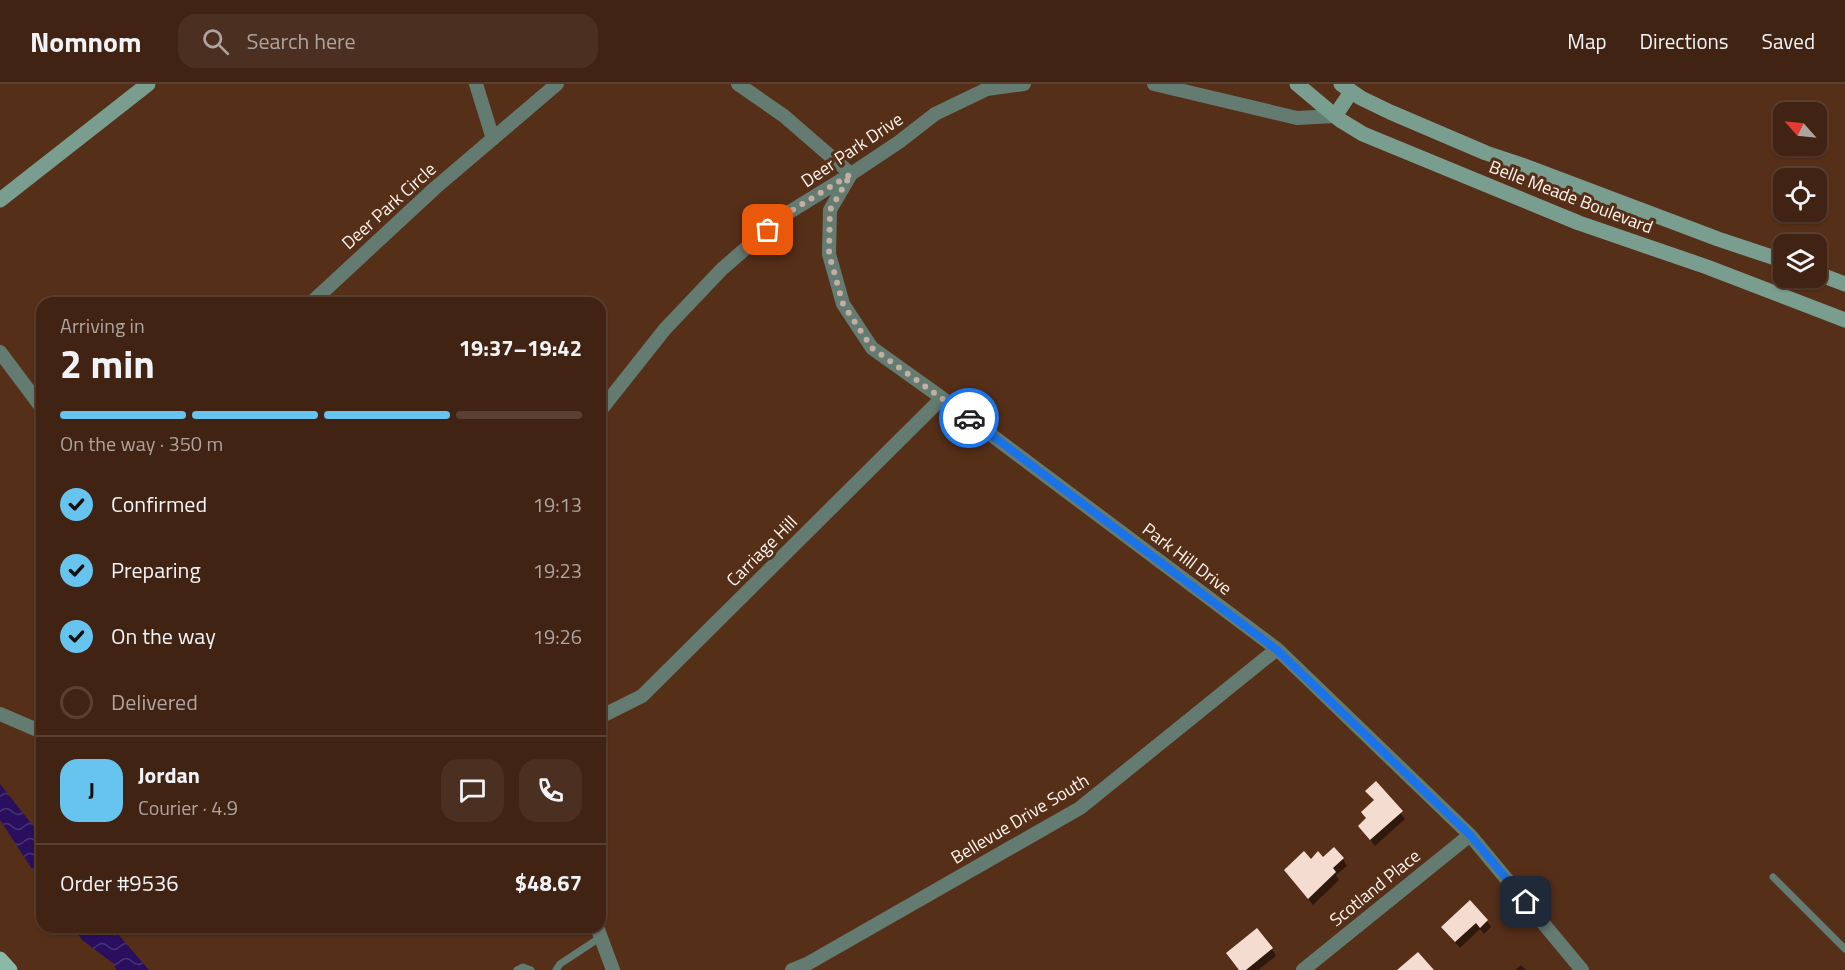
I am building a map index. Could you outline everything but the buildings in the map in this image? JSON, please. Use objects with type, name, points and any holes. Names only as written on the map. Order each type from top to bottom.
[{"type":"main road","points":[[0,200],[148,84]]},
{"type":"main road","name":"Belle Meade Boulevard","points":[[1297,84],[1335,116],[1363,134],[1579,223],[1707,267],[1845,320]]},
{"type":"main road","points":[[1335,116],[1346,88]]},
{"type":"main road","name":"Belle Meade Boulevard","points":[[1346,88],[1390,112],[1486,153],[1773,257]]},
{"type":"main road","points":[[1827,277],[1845,284]]},
{"type":"main road","points":[[0,960],[10,970]]},
{"type":"street","points":[[476,84],[493,139]]},
{"type":"street","name":"Deer Park Circle","points":[[317,297],[435,188],[557,84]]},
{"type":"street","points":[[738,84],[784,116],[851,174]]},
{"type":"street","name":"Deer Park Drive","points":[[606,403],[664,329],[722,269],[783,216],[899,142],[935,114],[987,89],[1024,84]]},
{"type":"street","points":[[1164,85],[1290,117],[1335,116]]},
{"type":"street","name":"Park Hill Drive","points":[[851,174],[830,210],[829,254],[843,304],[872,348],[1277,650],[1470,835],[1582,970]]},
{"type":"street","points":[[0,352],[36,400]]},
{"type":"street","name":"Carriage Hill","points":[[606,714],[642,696],[942,398]]},
{"type":"street","name":"Bellevue Drive South","points":[[792,970],[807,964],[1080,808],[1277,650]]},
{"type":"street","points":[[0,714],[36,729]]},
{"type":"street","name":"Scotland Place","points":[[1303,970],[1470,835]]},
{"type":"street","points":[[599,933],[613,970]]},
{"type":"lane","points":[[1773,877],[1845,949]]},
{"type":"lane","points":[[556,970],[560,964],[598,933]]},
{"type":"lane","points":[[517,970],[523,967],[531,970]]},
{"type":"water","points":[[0,784],[36,829],[36,875],[0,820]]},
{"type":"water","points":[[77,933],[117,933],[149,970],[116,970],[114,964],[82,940]]},
{"type":"way so far","points":[[768,230],[783,216],[851,174],[830,210],[829,254],[843,304],[872,348],[969,418]]},
{"type":"route","points":[[969,418],[1277,650],[1353,720],[1470,835],[1526,902]]}]
